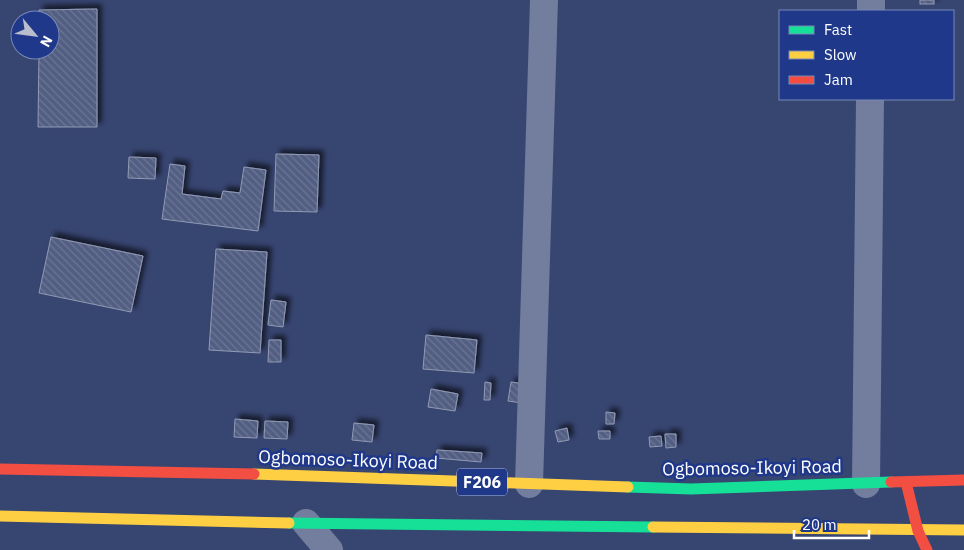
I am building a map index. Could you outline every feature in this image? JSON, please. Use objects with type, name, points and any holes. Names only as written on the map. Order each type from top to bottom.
[{"type":"main road","name":"Ogbomoso-Ikoyi Road","points":[[0,468],[264,474],[691,489],[964,480]]},
{"type":"main road","points":[[906,482],[918,530],[927,550]]},
{"type":"main road","points":[[0,516],[306,523],[964,530]]},
{"type":"street","points":[[529,484],[544,0]]},
{"type":"street","points":[[866,484],[870,100]]},
{"type":"street","points":[[306,523],[329,550]]},
{"type":"building","points":[[920,0],[934,0],[934,4],[920,4]]},
{"type":"building","points":[[97,9],[97,127],[38,127],[39,60],[60,60],[60,10],[39,10]]},
{"type":"building","points":[[276,154],[319,155],[317,212],[274,211]]},
{"type":"building","points":[[129,157],[156,158],[155,179],[128,178]]},
{"type":"building","points":[[170,164],[185,166],[182,194],[221,199],[223,191],[240,193],[244,167],[266,170],[258,231],[162,219]]},
{"type":"building","points":[[51,237],[143,256],[131,312],[39,293]]},
{"type":"building","points":[[216,249],[267,252],[260,353],[209,350]]},
{"type":"building","points":[[271,300],[286,302],[283,327],[268,325]]},
{"type":"building","points":[[426,335],[477,340],[474,373],[423,369]]},
{"type":"building","points":[[269,340],[281,340],[281,362],[268,362]]},
{"type":"building","points":[[485,382],[491,383],[490,400],[484,400]]},
{"type":"building","points":[[511,382],[525,384],[522,403],[508,401]]},
{"type":"building","points":[[431,389],[458,394],[455,411],[428,407]]},
{"type":"building","points":[[606,412],[615,413],[614,424],[606,424]]},
{"type":"building","points":[[235,419],[258,421],[257,438],[234,437]]},
{"type":"building","points":[[265,421],[288,422],[287,439],[264,438]]},
{"type":"building","points":[[354,423],[374,425],[372,442],[352,440]]},
{"type":"building","points":[[567,428],[569,440],[558,442],[555,431]]},
{"type":"building","points":[[598,431],[610,431],[610,439],[599,439]]},
{"type":"building","points":[[665,434],[676,434],[676,447],[666,448]]},
{"type":"building","points":[[661,436],[662,446],[650,447],[649,437]]},
{"type":"building","points":[[437,450],[482,453],[481,462],[436,458]]},
{"type":"traffic: fast","points":[[628,487],[691,489],[891,482]]},
{"type":"traffic: fast","points":[[289,523],[653,527]]},
{"type":"traffic: slow","points":[[254,474],[628,487]]},
{"type":"traffic: slow","points":[[0,516],[289,523]]},
{"type":"traffic: slow","points":[[653,527],[964,530]]},
{"type":"traffic: jam","points":[[0,469],[254,474]]},
{"type":"traffic: jam","points":[[891,482],[964,480]]},
{"type":"traffic: jam","points":[[906,482],[918,531],[927,550]]}]
